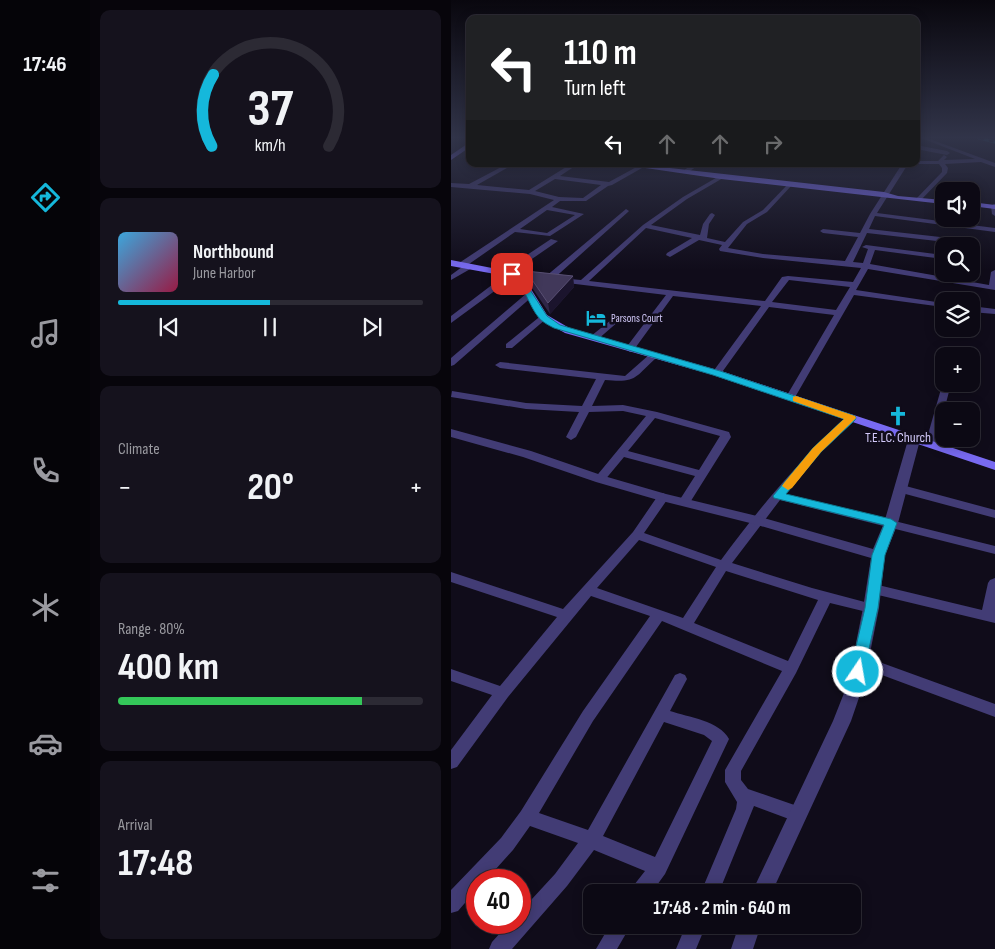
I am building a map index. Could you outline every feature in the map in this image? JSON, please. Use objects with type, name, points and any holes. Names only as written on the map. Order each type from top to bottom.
[{"type":"main road","points":[[773,182],[935,201]]},
{"type":"main road","points":[[980,205],[995,206]]},
{"type":"main road","points":[[461,265],[512,275],[530,295],[543,318],[557,327],[717,373],[995,466]]},
{"type":"street","points":[[470,186],[477,182]]},
{"type":"street","points":[[530,192],[546,182]]},
{"type":"street","points":[[593,182],[606,184],[614,182]]},
{"type":"street","points":[[582,283],[645,226],[685,198],[712,182]]},
{"type":"street","points":[[849,264],[873,214],[893,182]]},
{"type":"street","points":[[918,200],[935,182]]},
{"type":"street","points":[[451,185],[530,192],[559,200],[584,200],[606,184]]},
{"type":"street","points":[[790,184],[757,217],[745,223],[723,249],[763,256],[935,275]]},
{"type":"street","points":[[451,278],[461,265],[559,200]]},
{"type":"street","points":[[995,206],[995,214]]},
{"type":"street","points":[[514,230],[548,235],[581,214],[547,208]]},
{"type":"street","points":[[548,279],[626,211]]},
{"type":"street","points":[[873,214],[995,230]]},
{"type":"street","points":[[670,255],[701,237],[706,224],[712,216]]},
{"type":"street","points":[[645,226],[726,244]]},
{"type":"street","points":[[823,231],[935,240]]},
{"type":"street","points":[[977,233],[995,236]]},
{"type":"street","points":[[451,320],[554,241]]},
{"type":"street","points":[[857,245],[935,255]]},
{"type":"street","points":[[791,397],[866,266],[873,248]]},
{"type":"street","points":[[974,282],[994,288],[995,272]]},
{"type":"street","points":[[512,275],[838,313]]},
{"type":"street","points":[[717,373],[785,279],[788,278],[935,304]]},
{"type":"street","points":[[629,349],[671,293]]},
{"type":"street","points":[[451,363],[530,295]]},
{"type":"street","points":[[980,310],[995,312]]},
{"type":"street","points":[[509,346],[543,318]]},
{"type":"street","points":[[593,338],[616,320]]},
{"type":"street","points":[[499,366],[629,378],[653,356]]},
{"type":"street","points":[[571,437],[602,377]]},
{"type":"street","points":[[930,445],[944,392]]},
{"type":"street","points":[[452,394],[526,406],[587,409],[623,408],[653,414],[725,434],[726,437],[685,501]]},
{"type":"street","points":[[600,479],[653,414]]},
{"type":"street","points":[[687,625],[723,566],[757,520],[817,450],[851,418]]},
{"type":"street","points":[[451,433],[527,454],[600,479],[757,520],[878,555]]},
{"type":"street","points":[[766,884],[842,721],[856,683],[871,608],[878,555],[902,489],[914,440]]},
{"type":"street","points":[[622,453],[701,474]]},
{"type":"street","points":[[902,489],[995,514]]},
{"type":"street","points":[[779,496],[995,550]]},
{"type":"street","points":[[451,762],[503,693],[588,590],[637,535],[663,497]]},
{"type":"street","points":[[637,535],[723,566],[826,598],[871,608]]},
{"type":"street","points":[[451,576],[567,615]]},
{"type":"street","points":[[874,589],[991,617],[995,583]]},
{"type":"street","points":[[588,590],[659,614],[791,669]]},
{"type":"street","points":[[713,884],[745,809],[746,800],[733,782],[733,770],[791,669],[826,598]]},
{"type":"street","points":[[451,904],[507,844],[527,817],[588,716],[659,614]]},
{"type":"street","points":[[860,661],[995,711]]},
{"type":"street","points":[[451,675],[503,693]]},
{"type":"street","points":[[499,949],[561,880],[591,840],[661,716],[679,678]]},
{"type":"street","points":[[647,884],[659,868],[721,739],[709,730],[661,716]]},
{"type":"street","points":[[743,795],[797,814]]},
{"type":"street","points":[[527,817],[591,840],[659,868]]},
{"type":"street","points":[[605,949],[615,934]]},
{"type":"street","points":[[686,949],[692,934]]},
{"type":"street","points":[[742,949],[747,934]]},
{"type":"building","points":[[526,271],[573,276],[548,303]]},
{"type":"slow traffic","points":[[788,486],[817,450],[851,418],[796,399]]},
{"type":"place","name":"Parsons Court","points":[[596,318]]},
{"type":"place","name":"T.E.LC. Church","points":[[898,416]]},
{"type":"route","points":[[512,274],[518,277],[527,289],[543,318],[557,327],[717,373],[851,418],[817,450],[779,496],[891,523],[878,555],[871,608],[858,672]]}]
